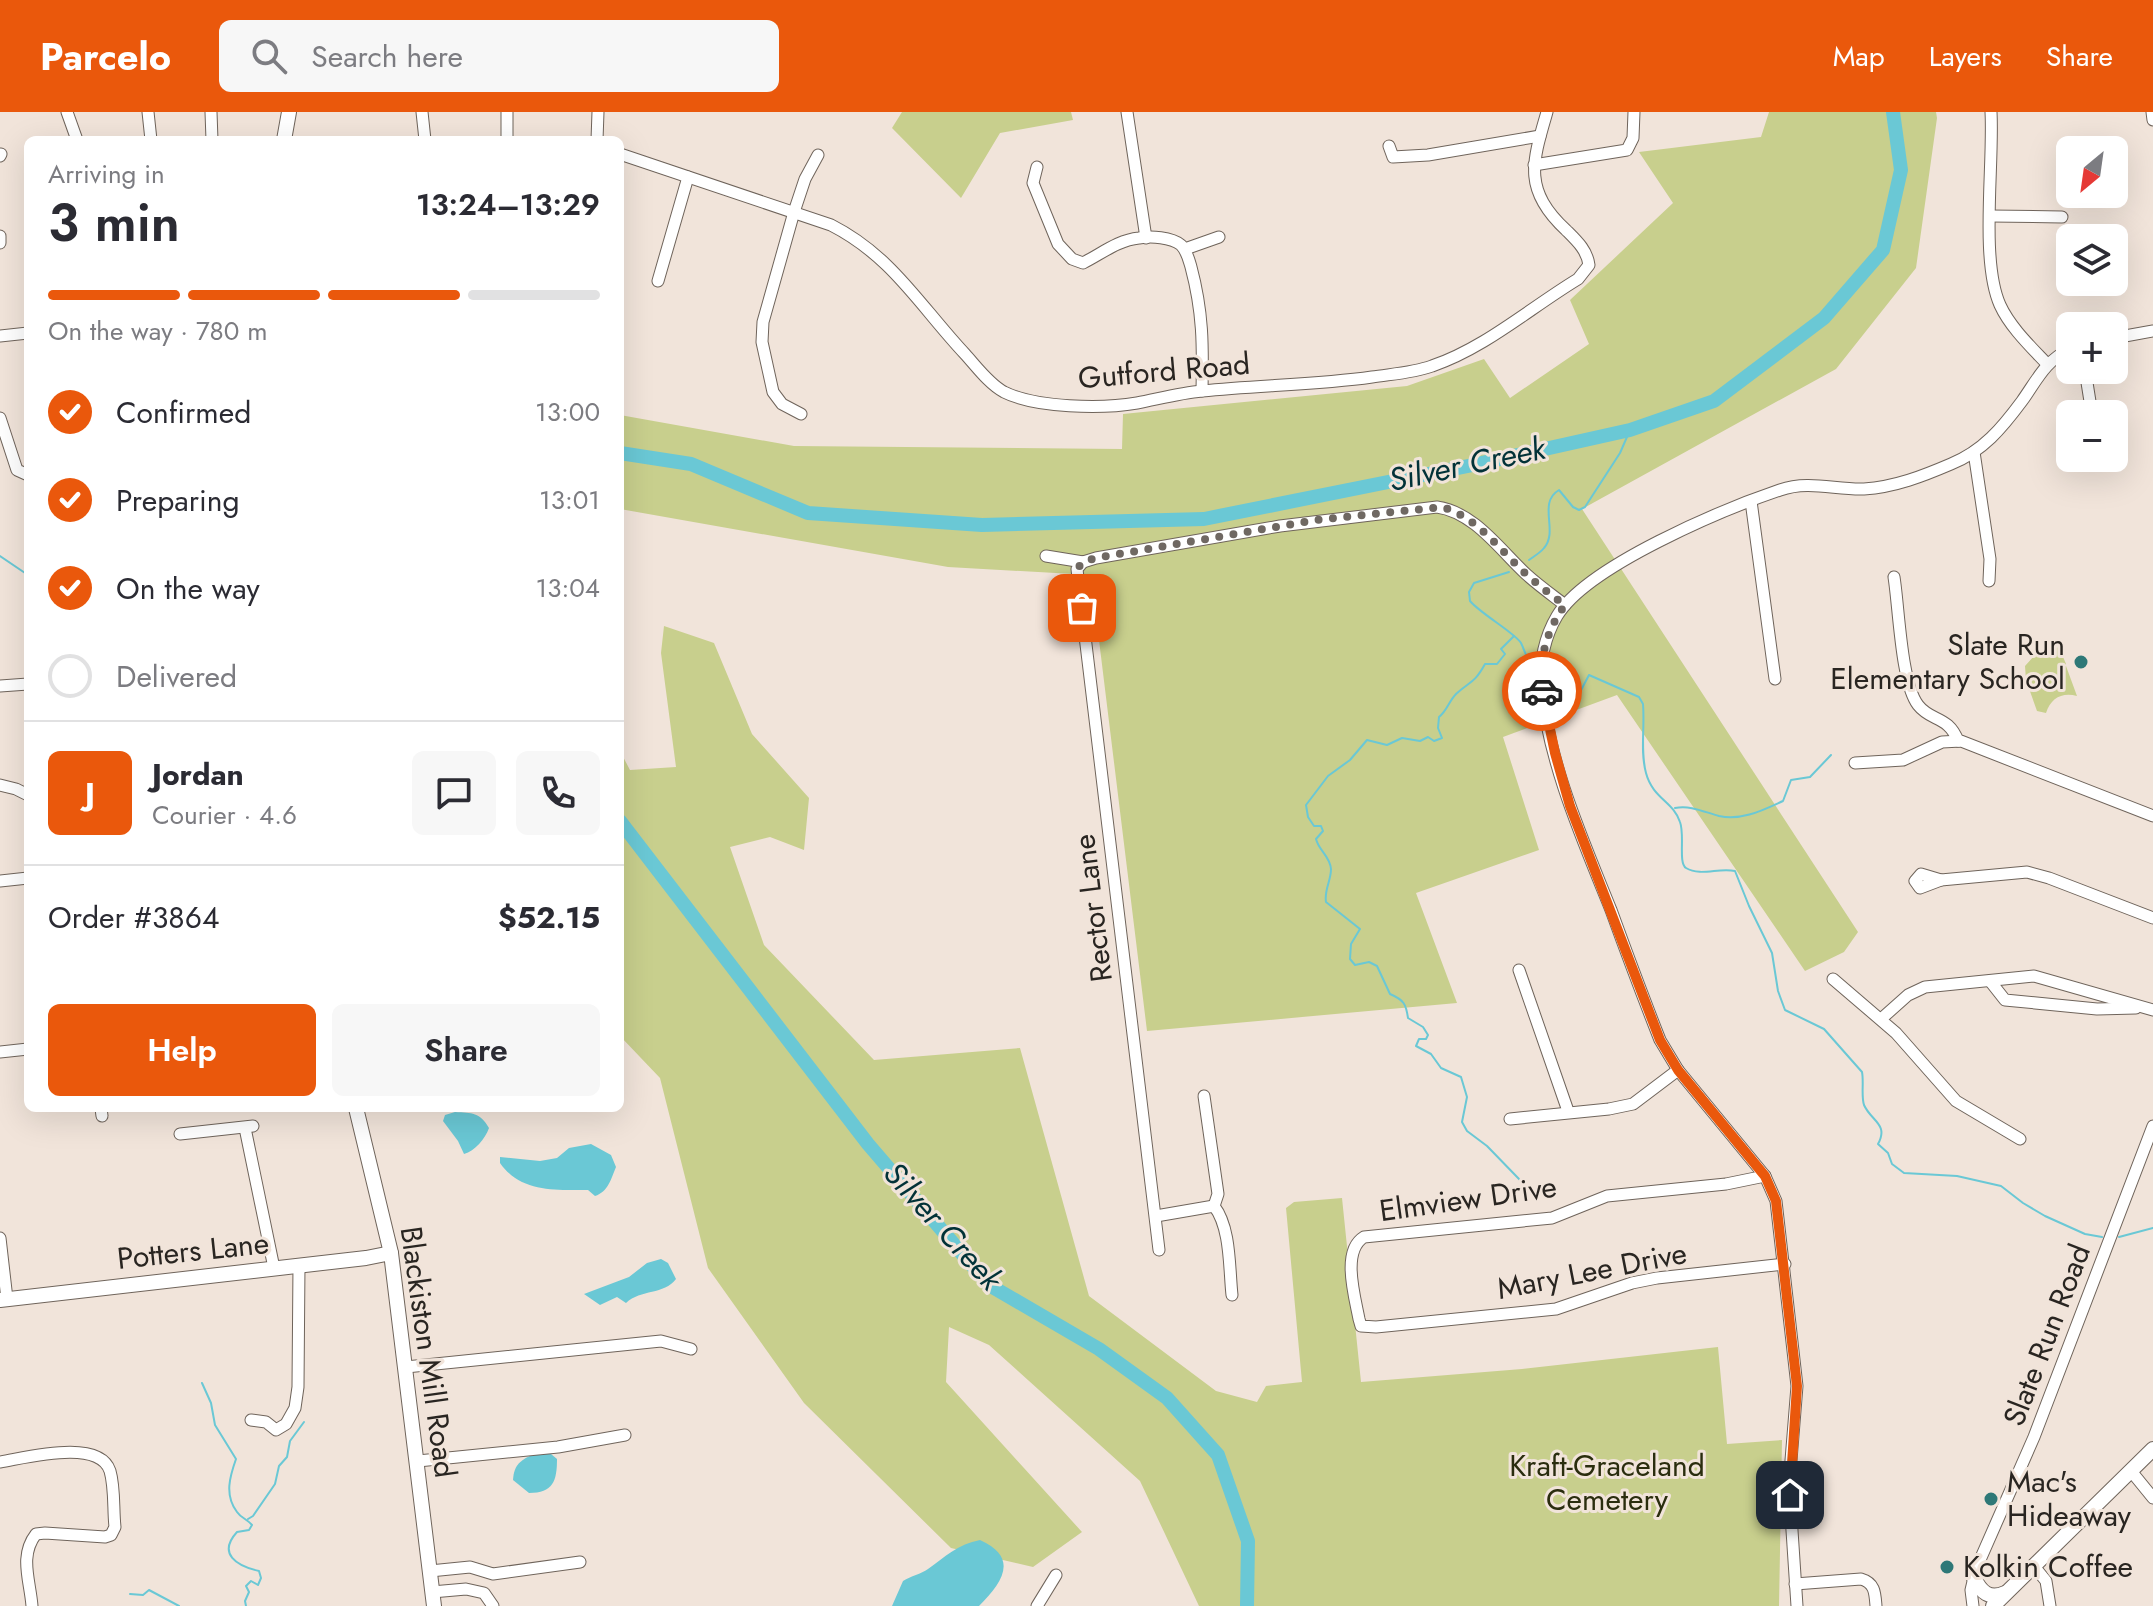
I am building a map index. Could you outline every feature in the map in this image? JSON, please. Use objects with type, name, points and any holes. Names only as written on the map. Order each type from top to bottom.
[{"type":"main road","points":[[285,136],[289,112]]},
{"type":"main road","name":"Blackiston Mill Road","points":[[357,1112],[391,1253],[433,1599]]},
{"type":"main road","name":"Potters Lane","points":[[4,1299],[391,1253]]},
{"type":"main road","points":[[1993,1606],[2153,1449]]},
{"type":"main road","points":[[1974,1578],[1980,1590],[1988,1595],[2005,1593]]},
{"type":"street","points":[[67,112],[76,136]]},
{"type":"street","points":[[148,112],[151,136]]},
{"type":"street","points":[[211,112],[212,136]]},
{"type":"street","points":[[422,112],[425,136]]},
{"type":"street","points":[[507,112],[507,136]]},
{"type":"street","points":[[597,136],[598,112]]},
{"type":"street","points":[[1127,112],[1146,238]]},
{"type":"street","name":"Gutford Road","points":[[624,155],[831,225],[868,246],[904,280],[951,340],[1002,391],[1034,400],[1084,405],[1133,404],[1202,391],[1337,382],[1432,366],[1483,341],[1578,279],[1589,265],[1588,256],[1579,242],[1552,217],[1534,184],[1534,165],[1547,112]]},
{"type":"street","points":[[1534,165],[1627,150],[1633,138],[1634,112]]},
{"type":"street","points":[[1991,112],[1992,274],[1999,304],[2047,364]]},
{"type":"street","points":[[2152,112],[2153,120]]},
{"type":"street","points":[[1389,146],[1393,157],[1445,152],[1540,136]]},
{"type":"street","points":[[801,414],[782,404],[773,392],[762,342],[763,322],[794,212],[805,179],[818,155]]},
{"type":"street","points":[[1037,167],[1033,183],[1058,244],[1072,259],[1083,263],[1110,247],[1137,237],[1165,239],[1185,249],[1204,330],[1202,391]]},
{"type":"street","points":[[658,281],[688,177]]},
{"type":"street","points":[[1990,216],[2062,217]]},
{"type":"street","points":[[0,236],[0,243]]},
{"type":"street","points":[[1185,249],[1219,237]]},
{"type":"street","points":[[2128,335],[2153,331]]},
{"type":"street","points":[[0,336],[24,333]]},
{"type":"street","points":[[1797,1606],[1789,1485],[1797,1386],[1776,1201],[1765,1176],[1678,1070],[1660,1040],[1649,1013],[1570,806],[1555,753],[1541,686],[1548,638],[1565,605],[1584,588],[1629,558],[1686,528],[1751,501],[1801,485],[1863,489],[1902,483],[1974,452],[2002,427],[2047,364],[2056,358]]},
{"type":"street","points":[[0,418],[22,472]]},
{"type":"street","points":[[1974,452],[1990,559],[1989,581]]},
{"type":"street","points":[[1751,501],[1775,679]]},
{"type":"street","points":[[1046,556],[1083,562],[1292,524],[1442,507],[1480,529],[1524,572],[1565,605]]},
{"type":"street","name":"Rector Lane","points":[[1083,562],[1077,569],[1159,1250]]},
{"type":"street","points":[[1894,577],[1910,693],[1925,713],[1950,725],[1958,741]]},
{"type":"street","points":[[0,686],[24,684]]},
{"type":"street","points":[[1855,763],[1903,760],[1942,742],[1958,741],[2153,816]]},
{"type":"street","points":[[0,785],[24,793]]},
{"type":"street","points":[[1941,880],[2027,872],[2153,918]]},
{"type":"street","points":[[0,881],[24,878]]},
{"type":"street","points":[[1519,970],[1568,1111]]},
{"type":"street","points":[[1881,1019],[1908,995],[1925,987],[2034,976],[2149,1009]]},
{"type":"street","points":[[1833,979],[1907,1044],[1956,1101],[2020,1139]]},
{"type":"street","points":[[1990,981],[2005,1000],[2097,1009],[2149,1009]]},
{"type":"street","points":[[0,1052],[24,1049]]},
{"type":"street","points":[[1510,1119],[1633,1104],[1678,1070]]},
{"type":"street","points":[[1204,1096],[1218,1194],[1214,1206]]},
{"type":"street","name":"Slate Run Road","points":[[1973,1606],[1971,1590],[1974,1578],[2034,1437],[2153,1126]]},
{"type":"street","points":[[180,1134],[249,1127],[274,1268]]},
{"type":"street","name":"Elmview Drive","points":[[1361,1326],[1352,1254],[1357,1242],[1364,1237],[1552,1218],[1607,1196],[1726,1184],[1765,1176]]},
{"type":"street","points":[[1156,1216],[1214,1206]]},
{"type":"street","points":[[1214,1206],[1221,1214],[1224,1225],[1232,1295]]},
{"type":"street","points":[[0,1238],[4,1299]]},
{"type":"street","name":"Mary Lee Drive","points":[[1361,1326],[1393,1326],[1556,1309],[1645,1281],[1785,1264]]},
{"type":"street","points":[[251,1420],[266,1422],[276,1430],[286,1424],[295,1408],[298,1387],[299,1265]]},
{"type":"street","points":[[406,1367],[661,1341],[691,1349]]},
{"type":"street","points":[[418,1461],[558,1447],[625,1435]]},
{"type":"street","points":[[0,1462],[75,1452],[97,1456],[110,1470],[115,1527],[111,1535],[45,1533],[36,1534],[29,1543],[25,1562],[32,1606]]},
{"type":"street","points":[[2131,1471],[2153,1498]]},
{"type":"street","points":[[430,1571],[470,1567],[493,1574],[580,1562]]},
{"type":"street","points":[[2033,1565],[2046,1581],[2050,1606]]},
{"type":"street","points":[[1037,1606],[1056,1575]]},
{"type":"street","points":[[1795,1584],[1861,1579],[1870,1582],[1875,1589],[1876,1606]]},
{"type":"street","points":[[433,1599],[466,1589],[484,1593],[493,1606]]},
{"type":"green space","points":[[902,112],[1071,112],[1073,120],[1000,133],[961,198],[892,128]]},
{"type":"green space","points":[[1769,112],[1936,112],[1916,268],[1836,369],[1582,509],[1858,932],[1844,952],[1805,971],[1617,695],[1503,737],[1539,850],[1416,893],[1457,1003],[1147,1031],[1091,575],[948,567],[624,510],[624,416],[794,446],[1122,449],[1123,414],[1407,386],[1484,359],[1510,398],[1589,344],[1570,300],[1673,203],[1639,152],[1761,137]]},
{"type":"green space","name":"Kraft-Graceland Cemetery","points":[[664,626],[714,643],[752,734],[809,798],[804,850],[770,837],[730,847],[764,945],[874,1060],[1020,1048],[1089,1296],[1216,1391],[1257,1402],[1266,1386],[1302,1382],[1286,1208],[1294,1202],[1342,1198],[1361,1382],[1522,1369],[1718,1347],[1727,1444],[1782,1440],[1779,1606],[1199,1606],[1140,1481],[989,1345],[949,1327],[946,1382],[1082,1532],[1033,1567],[951,1548],[804,1403],[708,1268],[660,1078],[624,1040],[624,759],[630,770],[676,767],[661,653]]},
{"type":"green space","points":[[2059,647],[2066,664],[2063,667],[2066,666],[2077,696],[2062,696],[2051,703],[2046,713],[2037,711],[2026,680],[2025,666],[2034,656]]},
{"type":"water","points":[[455,1112],[475,1114],[489,1128],[479,1144],[464,1154],[443,1121],[445,1115]]},
{"type":"water","points":[[591,1144],[611,1155],[616,1167],[606,1188],[595,1196],[588,1190],[529,1185],[508,1173],[500,1163],[500,1157],[540,1161],[557,1158],[569,1148]]},
{"type":"water","points":[[661,1259],[668,1263],[676,1279],[665,1288],[626,1303],[617,1297],[600,1305],[584,1294],[629,1277],[647,1263]]},
{"type":"water","points":[[534,1454],[551,1454],[557,1459],[556,1474],[552,1484],[544,1491],[529,1493],[513,1480],[519,1463]]},
{"type":"water","points":[[980,1540],[1000,1555],[1003,1571],[994,1589],[979,1606],[892,1606],[903,1581],[925,1571],[958,1548]]},
{"type":"waterway","name":"Silver Creek","points":[[624,454],[691,464],[808,513],[982,525],[1204,519],[1630,430],[1714,401],[1824,318],[1883,250],[1901,170],[1893,112]]},
{"type":"waterway","points":[[1529,560],[1548,541],[1549,502],[1553,496],[1559,490],[1573,507],[1579,510],[1585,507],[1620,453],[1630,430]]},
{"type":"waterway","points":[[0,556],[24,572]]},
{"type":"waterway","points":[[1509,572],[1474,583],[1469,592],[1470,601],[1518,639],[1527,657],[1535,664]]},
{"type":"waterway","points":[[1514,636],[1501,649],[1505,654],[1497,664],[1485,664],[1439,717],[1438,728],[1442,738],[1434,741],[1428,737],[1420,741],[1402,738],[1387,745],[1367,740],[1350,760],[1328,776],[1306,805],[1308,817],[1314,826],[1321,826],[1323,831],[1316,839],[1330,864],[1326,902],[1360,929],[1351,944],[1350,959],[1355,965],[1369,962],[1377,966],[1390,994],[1401,1001],[1408,1018],[1423,1027],[1428,1035],[1426,1039],[1419,1039],[1416,1046],[1431,1054],[1441,1068],[1461,1077],[1467,1097],[1462,1122],[1467,1131],[1487,1146],[1520,1180]]},
{"type":"waterway","points":[[1549,669],[1560,675],[1566,689],[1574,695],[1578,696],[1589,675],[1639,697],[1643,704],[1646,773],[1653,789],[1673,809],[1680,822],[1684,865],[1698,872],[1735,871],[1772,953],[1778,991],[1785,1010],[1824,1029],[1862,1072],[1864,1105],[1880,1127],[1878,1144],[1888,1153],[1892,1164],[1904,1173],[1957,1176],[2001,1186],[2045,1216],[2085,1234],[2102,1237]]},
{"type":"waterway","points":[[1675,808],[1692,808],[1728,817],[1752,814],[1783,801],[1791,780],[1810,777],[1831,755]]},
{"type":"waterway","name":"Silver Creek","points":[[624,826],[868,1144],[989,1285],[1099,1349],[1167,1398],[1218,1455],[1248,1541],[1247,1606]]},
{"type":"waterway","points":[[2119,1237],[2153,1228]]},
{"type":"waterway","points":[[202,1383],[211,1403],[215,1425],[236,1459],[229,1492],[233,1506],[252,1525],[249,1530],[237,1532],[229,1547],[232,1558],[243,1566],[259,1571],[261,1578],[258,1585],[251,1581],[246,1586],[249,1592],[246,1606]]},
{"type":"waterway","points":[[248,1519],[275,1484],[279,1466],[287,1457],[290,1441],[304,1422]]},
{"type":"waterway","points":[[130,1594],[143,1595],[149,1590],[179,1606]]},
{"type":"way so far","points":[[1082,608],[1077,569],[1083,562],[1096,558],[1316,520],[1442,507],[1480,529],[1524,572],[1565,605],[1548,638],[1542,662],[1542,691]]},
{"type":"place","name":"Slate Run Elementary School","points":[[2081,662]]},
{"type":"place","name":"Mac's Hideaway","points":[[1991,1499]]},
{"type":"place","name":"Kolkin Coffee","points":[[1947,1567]]},
{"type":"route","points":[[1542,691],[1570,806],[1660,1040],[1678,1070],[1765,1176],[1776,1201],[1797,1386],[1790,1495]]}]
